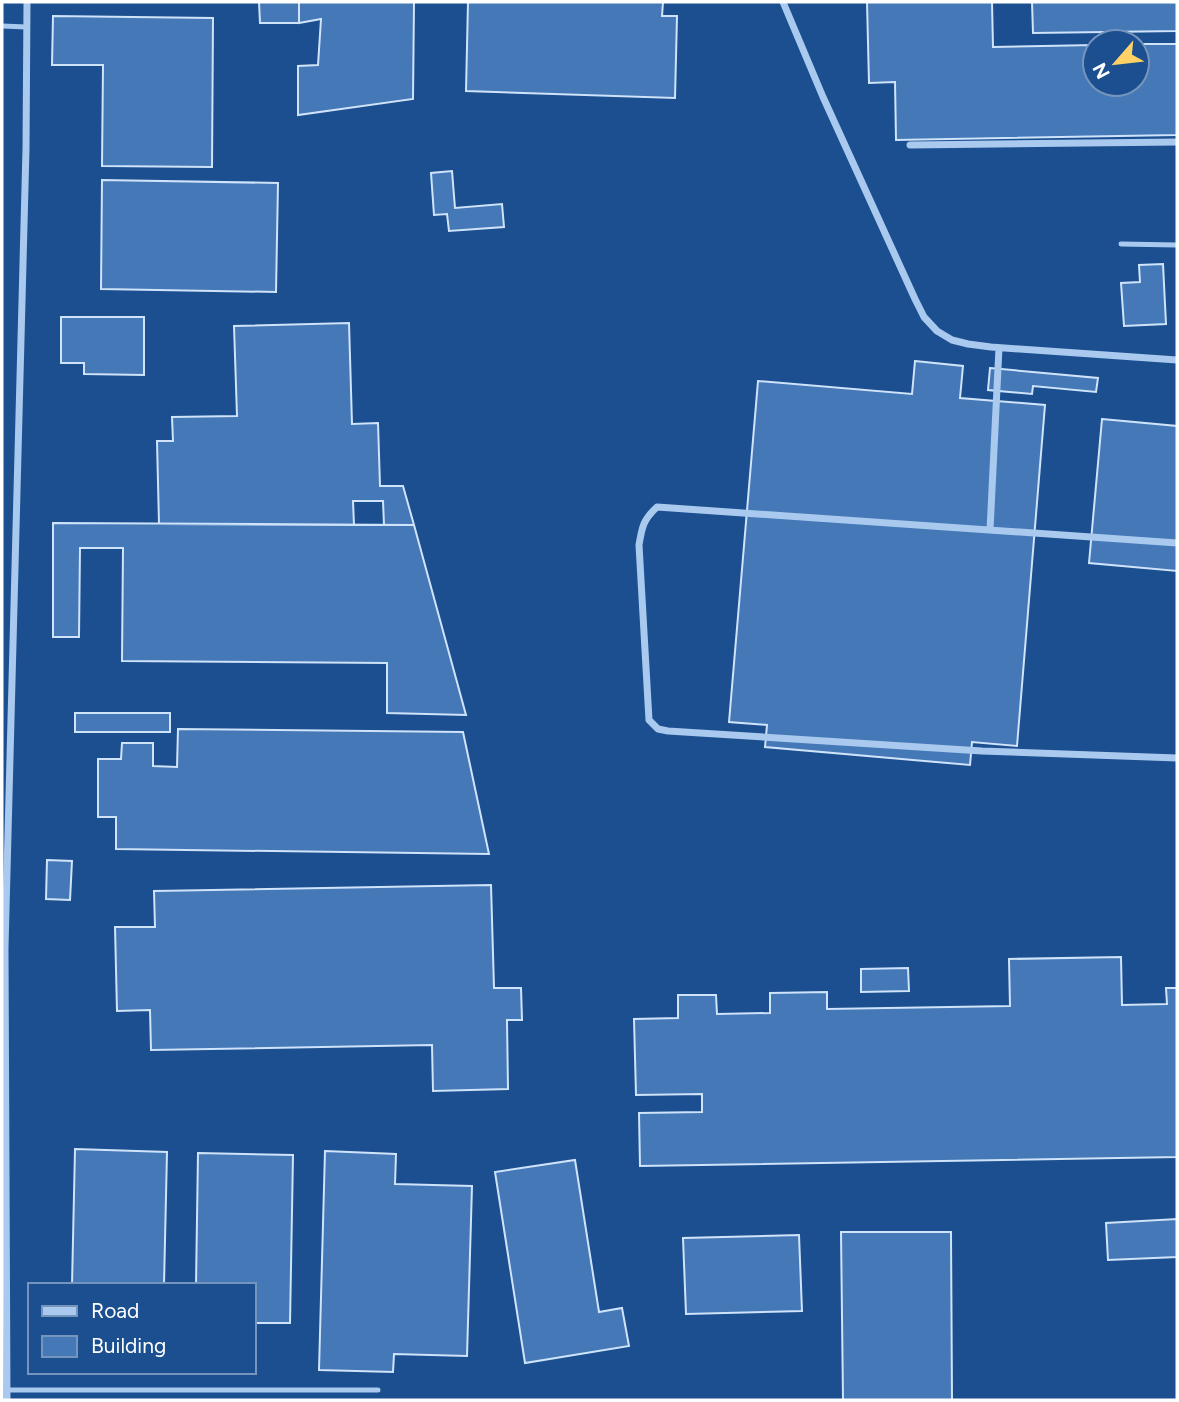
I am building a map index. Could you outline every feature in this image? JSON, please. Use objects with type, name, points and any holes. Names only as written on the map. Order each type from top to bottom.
[{"type":"street","points":[[7,1400],[3,948],[26,149],[27,2]]},
{"type":"street","points":[[783,2],[823,97],[924,317],[937,331],[952,340],[999,348],[1177,360]]},
{"type":"street","points":[[910,145],[1177,142]]},
{"type":"street","points":[[990,530],[999,348]]},
{"type":"street","points":[[1177,543],[657,507],[645,517],[639,545],[649,720],[657,729],[982,751],[1177,758]]},
{"type":"lane","points":[[2,26],[27,27]]},
{"type":"lane","points":[[1121,244],[1177,245]]},
{"type":"lane","points":[[7,1390],[378,1390]]},
{"type":"building","points":[[259,2],[299,2],[299,23],[260,23]]},
{"type":"building","points":[[299,2],[414,2],[413,99],[298,115],[298,66],[318,65],[321,19],[299,23]]},
{"type":"building","points":[[468,2],[663,2],[662,16],[677,16],[675,98],[466,91]]},
{"type":"building","points":[[867,2],[992,2],[993,47],[1081,45],[1081,98],[1151,98],[1151,44],[1177,44],[1177,135],[896,140],[895,82],[869,83]]},
{"type":"building","points":[[1032,2],[1177,2],[1177,31],[1151,31],[1151,28],[1081,28],[1081,32],[1033,33]]},
{"type":"building","points":[[53,16],[213,18],[212,167],[102,166],[103,65],[52,65]]},
{"type":"building","points":[[452,171],[455,208],[502,204],[504,227],[449,231],[447,214],[434,215],[431,173]]},
{"type":"building","points":[[102,180],[278,183],[276,292],[101,289]]},
{"type":"building","points":[[1163,264],[1166,324],[1124,326],[1121,283],[1140,282],[1139,265]]},
{"type":"building","points":[[61,317],[144,317],[144,375],[84,374],[84,363],[61,363]]},
{"type":"building","points":[[349,323],[352,424],[378,423],[380,486],[403,486],[414,525],[384,525],[383,501],[353,501],[354,525],[159,524],[157,441],[173,441],[172,417],[237,416],[234,326]]},
{"type":"building","points":[[915,361],[963,366],[960,398],[1045,405],[1017,746],[972,742],[970,765],[765,747],[767,725],[729,722],[758,381],[912,394]]},
{"type":"building","points":[[990,368],[1098,378],[1096,392],[1033,386],[1032,394],[988,390]]},
{"type":"building","points":[[1102,419],[1177,426],[1177,571],[1089,563]]},
{"type":"building","points":[[53,523],[414,525],[466,715],[387,713],[387,663],[122,661],[123,548],[80,548],[79,637],[53,637]]},
{"type":"building","points":[[75,713],[170,713],[170,732],[75,732]]},
{"type":"building","points":[[178,729],[463,732],[489,854],[116,849],[116,817],[98,817],[98,759],[121,759],[122,743],[153,743],[153,766],[177,767]]},
{"type":"building","points":[[47,860],[72,861],[70,900],[46,899]]},
{"type":"building","points":[[491,885],[494,988],[521,988],[522,1020],[507,1020],[508,1089],[433,1091],[432,1045],[151,1050],[150,1010],[117,1011],[115,927],[155,927],[154,891]]},
{"type":"building","points":[[1121,957],[1122,1005],[1167,1004],[1166,988],[1177,988],[1177,1157],[640,1166],[639,1113],[702,1112],[702,1094],[636,1095],[634,1019],[678,1018],[678,995],[716,995],[717,1014],[770,1013],[770,993],[827,992],[827,1009],[1010,1006],[1009,959]]},
{"type":"building","points":[[908,968],[909,991],[861,992],[861,969]]},
{"type":"building","points":[[75,1149],[167,1152],[164,1283],[72,1283]]},
{"type":"building","points":[[325,1151],[396,1154],[395,1184],[472,1186],[467,1356],[394,1354],[393,1372],[319,1370]]},
{"type":"building","points":[[198,1153],[293,1155],[290,1323],[256,1323],[256,1283],[196,1283]]},
{"type":"building","points":[[575,1160],[599,1312],[622,1308],[629,1346],[525,1363],[495,1172]]},
{"type":"building","points":[[1177,1219],[1177,1257],[1108,1260],[1106,1223]]},
{"type":"building","points":[[841,1232],[951,1232],[952,1400],[843,1400]]},
{"type":"building","points":[[799,1235],[802,1311],[686,1314],[683,1238]]}]
